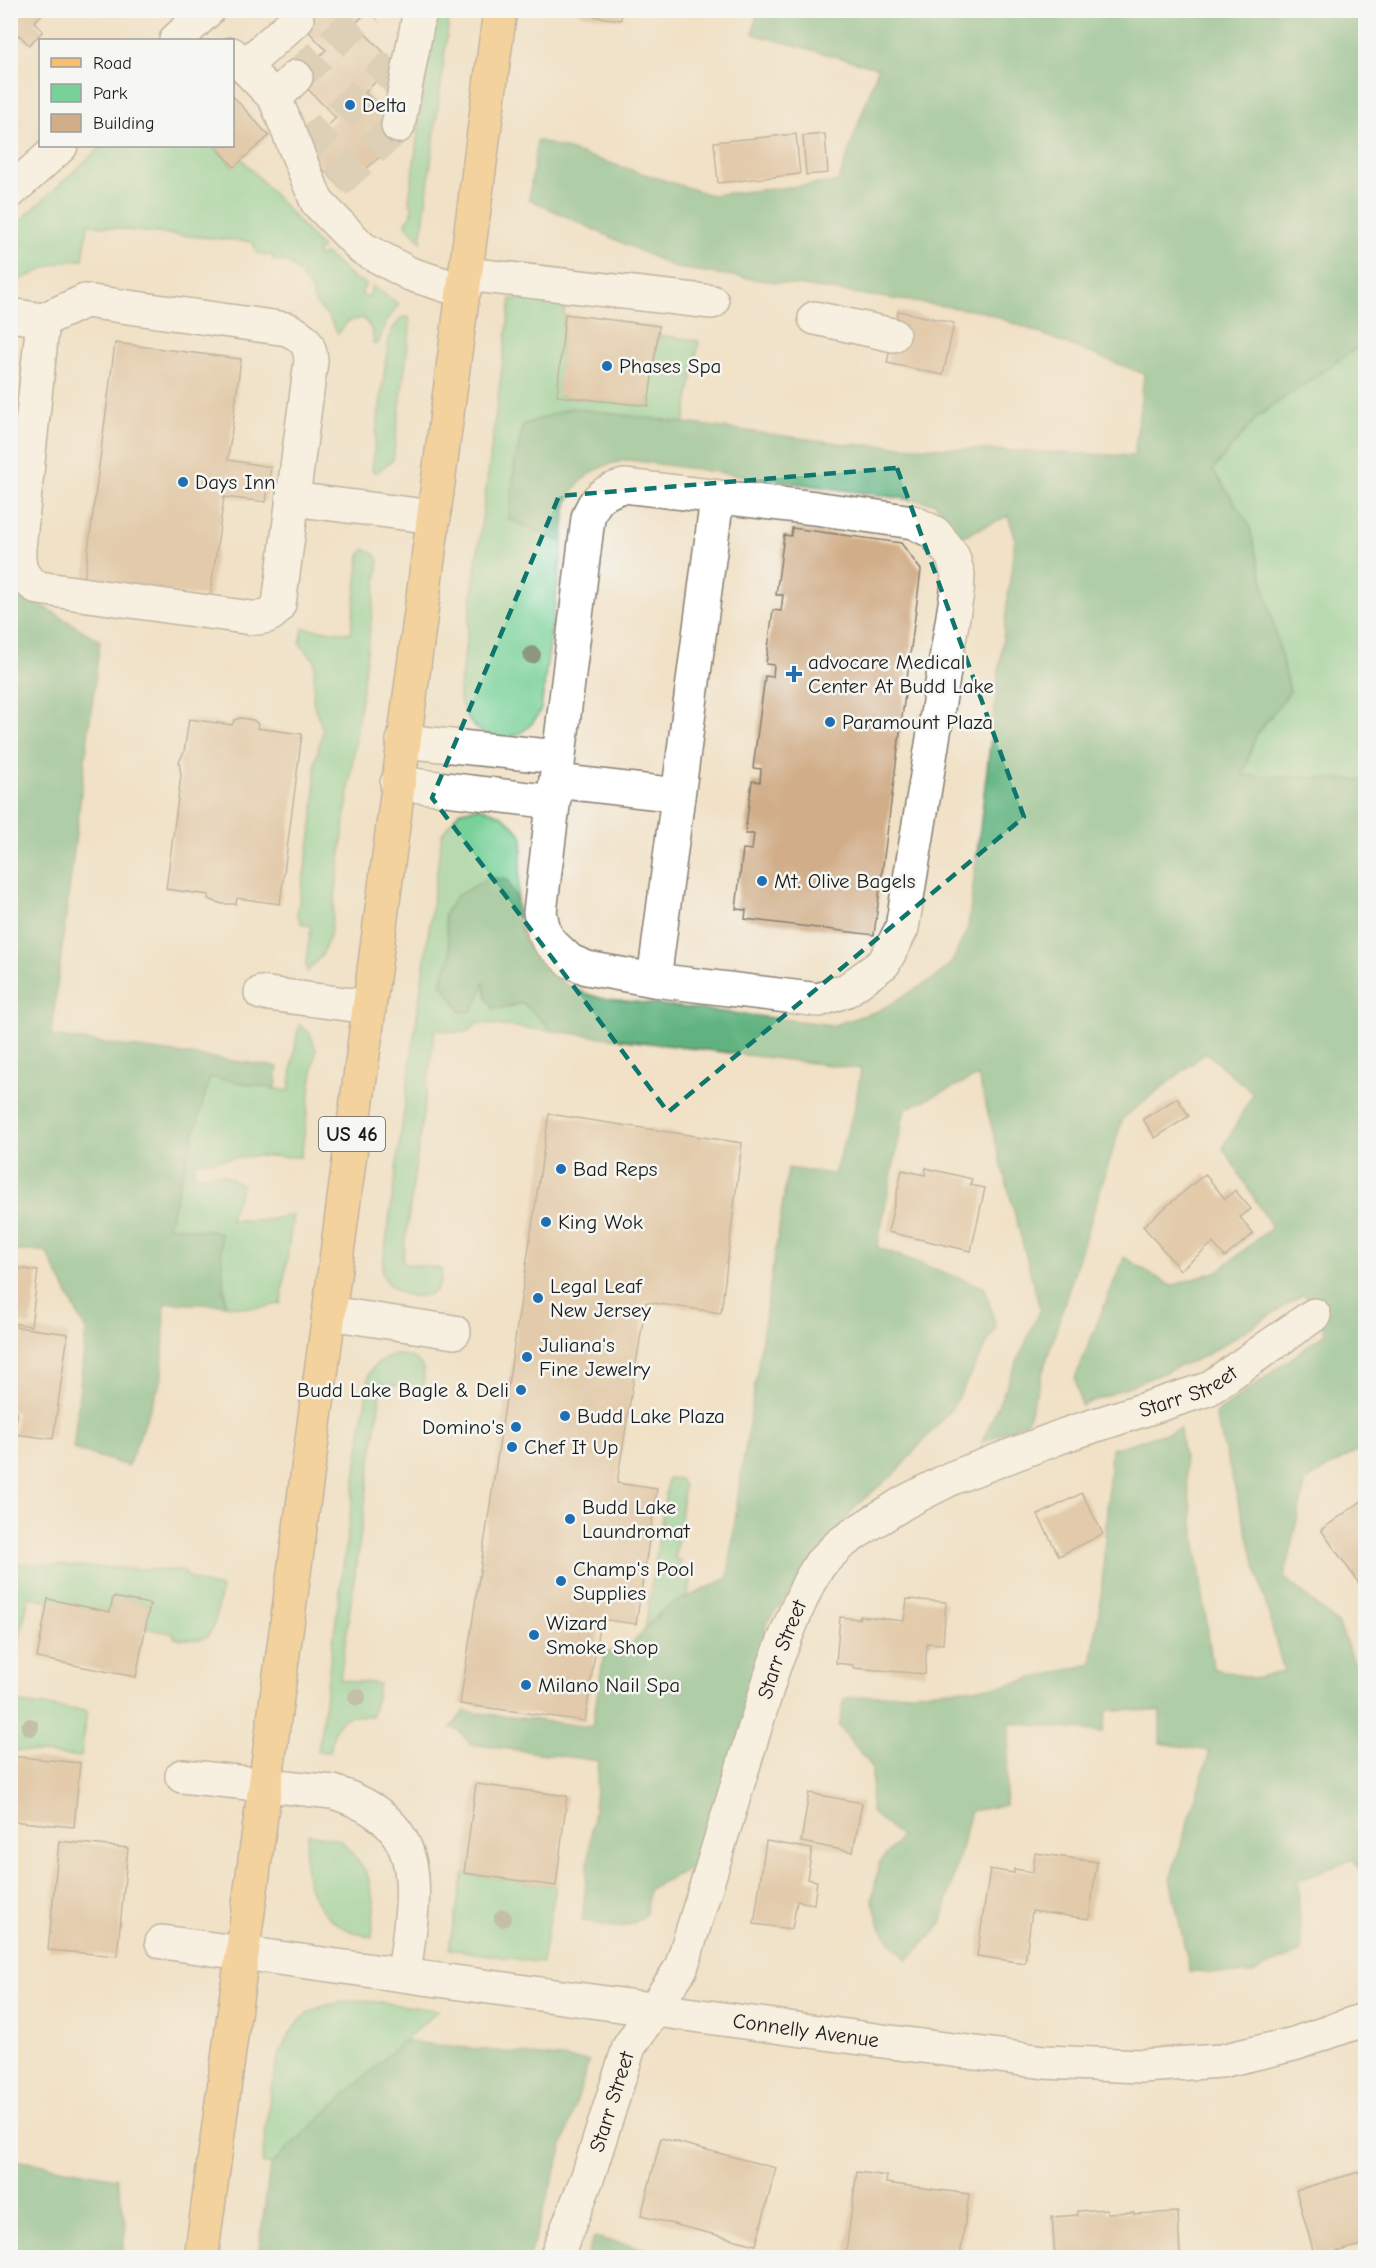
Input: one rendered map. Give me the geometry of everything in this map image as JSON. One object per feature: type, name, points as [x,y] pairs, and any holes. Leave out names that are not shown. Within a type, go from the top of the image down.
[{"type":"main road","name":"US 46","points":[[201,2258],[329,1313],[500,10]]},
{"type":"street","points":[[398,126],[404,54],[420,10]]},
{"type":"street","points":[[297,19],[238,60],[285,87],[301,152],[362,248],[410,274],[465,282],[712,302]]},
{"type":"street","points":[[10,192],[60,147]]},
{"type":"street","points":[[10,315],[43,320],[85,301],[287,329],[297,333],[305,340],[310,350],[311,361],[279,604],[275,612],[268,617],[250,618],[39,588],[28,582],[20,571],[19,548],[43,320]]},
{"type":"street","points":[[815,318],[893,336]]},
{"type":"street","points":[[624,486],[913,522],[935,534],[953,557],[958,575],[957,592],[902,928],[884,963],[847,990],[819,1000],[654,980],[579,965],[563,956],[544,932],[540,912],[556,780],[591,508],[605,493],[624,486]]},
{"type":"street","points":[[654,980],[717,498]]},
{"type":"street","points":[[292,500],[434,517]]},
{"type":"street","points":[[403,741],[556,780],[678,795]]},
{"type":"street","points":[[397,783],[556,780]]},
{"type":"street","points":[[261,993],[369,1007]]},
{"type":"street","points":[[329,1313],[454,1332]]},
{"type":"street","name":"Starr Street","points":[[556,2258],[588,2176],[629,2047],[681,1968],[774,1666],[809,1582],[828,1555],[856,1532],[905,1502],[952,1478],[1065,1435],[1208,1389],[1314,1315]]},
{"type":"street","points":[[182,1776],[333,1792],[357,1800],[378,1812],[394,1826],[405,1844],[412,1887],[412,1909],[404,1974]]},
{"type":"street","name":"Connelly Avenue","points":[[162,1942],[1033,2060],[1142,2066],[1221,2061],[1294,2044],[1365,2019]]},
{"type":"highlighted area","points":[[897,468],[1024,817],[668,1112],[432,798],[559,496]]},
{"type":"green space","points":[[434,11],[450,11],[421,242],[406,225],[412,211],[409,201]]},
{"type":"green space","points":[[757,11],[1365,11],[1365,342],[1257,417],[1213,470],[1249,524],[1290,692],[1256,735],[1243,775],[1365,780],[1365,1446],[1306,1481],[1284,1577],[1339,1625],[1365,1689],[1365,1879],[1353,1859],[1298,1881],[1301,1951],[1251,1974],[1190,1972],[1170,1879],[1210,1751],[1160,1743],[1160,1711],[1107,1710],[1103,1732],[1010,1723],[1005,1805],[971,1811],[941,1925],[907,1960],[881,1930],[872,1899],[879,1863],[901,1837],[871,1812],[872,1767],[839,1726],[845,1698],[1001,1686],[1091,1664],[1101,1598],[1111,1449],[1180,1429],[1213,1668],[1252,1678],[1284,1672],[1215,1414],[1326,1333],[1304,1294],[1205,1356],[1081,1406],[1075,1378],[1124,1257],[1171,1286],[1218,1271],[1272,1227],[1223,1148],[1253,1093],[1206,1053],[1123,1118],[1027,1422],[982,1442],[1040,1309],[978,1076],[905,1109],[877,1247],[985,1288],[996,1327],[953,1407],[897,1471],[857,1505],[767,1622],[757,1675],[702,1863],[649,1889],[646,1914],[623,1927],[582,1920],[599,1761],[470,1744],[457,1729],[451,1728],[464,1711],[592,1727],[604,1652],[625,1650],[666,1607],[728,1578],[738,1496],[788,1168],[834,1174],[855,1107],[861,1069],[553,1031],[523,1003],[493,1009],[487,998],[484,981],[480,996],[472,1011],[461,1012],[441,983],[451,955],[444,915],[456,896],[488,878],[507,880],[517,902],[518,920],[523,935],[538,961],[559,980],[572,988],[601,998],[834,1025],[880,1010],[935,978],[952,962],[968,927],[1015,537],[1008,516],[961,537],[935,503],[629,460],[602,467],[579,483],[567,504],[563,542],[509,519],[515,463],[523,425],[570,408],[846,444],[1134,456],[1144,374],[984,312],[676,268],[529,199],[537,140],[711,195],[838,182],[878,68],[753,34]]},
{"type":"green space","points":[[101,147],[216,147],[233,167],[242,159],[322,248],[316,253],[320,257],[325,253],[353,278],[366,284],[361,294],[369,297],[372,286],[399,304],[387,321],[378,344],[373,344],[373,333],[363,318],[348,321],[338,334],[328,316],[315,303],[312,292],[300,274],[288,262],[273,260],[273,256],[256,253],[253,242],[135,231],[88,224],[83,260],[53,265],[11,282],[11,229]]},
{"type":"green space","points":[[511,299],[565,303],[558,396],[648,406],[658,335],[699,341],[684,423],[570,408],[523,425],[515,464],[509,519],[563,542],[541,709],[532,724],[520,733],[507,737],[494,737],[482,732],[471,723],[463,711],[459,694]]},
{"type":"green space","points":[[402,317],[409,317],[410,329],[393,460],[375,473],[372,465],[388,344],[391,331]]},
{"type":"green space","points":[[1365,342],[1365,780],[1243,776],[1256,735],[1290,691],[1213,470],[1257,417]]},
{"type":"green space","points":[[365,549],[376,555],[379,561],[330,935],[322,955],[307,972],[306,962],[311,926],[302,924],[297,914],[311,835],[315,796],[315,762],[323,730],[313,702],[315,661],[300,644],[303,628],[351,633],[360,555]]},
{"type":"green space","points":[[10,586],[100,641],[51,1036],[278,1067],[276,1089],[210,1077],[168,1226],[220,1232],[225,1305],[165,1303],[162,1378],[128,1466],[73,1449],[86,1331],[46,1251],[11,1251]]},
{"type":"green space","points":[[477,807],[503,817],[523,837],[517,901],[507,881],[444,915],[451,955],[441,983],[484,980],[487,998],[503,1009],[523,1003],[553,1031],[477,1023],[469,1031],[464,1032],[435,1029],[402,1263],[438,1268],[441,1270],[440,1282],[435,1291],[427,1295],[406,1295],[395,1290],[387,1282],[382,1272],[442,834],[459,812]]},
{"type":"green space","points":[[300,1025],[310,1034],[316,1049],[301,1157],[255,1156],[194,1162],[195,1175],[222,1174],[243,1185],[229,1220],[269,1220],[293,1214],[281,1303],[253,1308],[225,1305],[225,1289],[167,1227],[210,1077],[289,1091]]},
{"type":"green space","points":[[391,1355],[406,1356],[417,1361],[423,1370],[423,1385],[419,1388],[382,1384],[340,1679],[379,1684],[372,1716],[352,1716],[340,1721],[334,1733],[330,1752],[318,1752],[369,1374],[374,1366]]},
{"type":"green space","points":[[668,1478],[680,1479],[684,1486],[675,1559],[680,1560],[678,1579],[691,1581],[687,1598],[666,1607],[645,1628]]},
{"type":"green space","points":[[11,1563],[182,1571],[195,1580],[221,1588],[216,1616],[211,1630],[204,1638],[181,1639],[174,1638],[174,1634],[145,1628],[149,1604],[113,1597],[110,1612],[29,1597],[15,1657],[11,1656]]},
{"type":"green space","points":[[11,1702],[87,1711],[81,1757],[11,1750]]},
{"type":"green space","points":[[308,1834],[341,1840],[360,1863],[368,1876],[374,1906],[372,1937],[353,1932],[338,1924],[316,1901],[309,1886],[306,1870],[305,1853]]},
{"type":"green space","points":[[464,1873],[556,1886],[542,1963],[450,1949]]},
{"type":"green space","points":[[359,2000],[438,2010],[270,2165],[262,2163],[274,2076],[280,2054],[289,2035],[302,2019],[318,2008]]},
{"type":"green space","points":[[403,2041],[589,2061],[529,2257],[258,2257],[270,2165]]},
{"type":"green space","points":[[10,2159],[117,2178],[126,2225],[122,2257],[11,2257]]},
{"type":"green space","points":[[594,2237],[681,2257],[586,2257]]},
{"type":"building","points":[[10,10],[46,10],[34,22],[43,31],[29,45],[19,35],[10,43]]},
{"type":"building","name":"Delta","points":[[288,10],[369,10],[355,24],[395,63],[365,92],[398,126],[407,132],[343,190],[304,149],[336,118],[296,77],[326,50]]},
{"type":"building","points":[[579,10],[622,10],[621,20],[578,14]]},
{"type":"building","points":[[234,97],[269,136],[234,167],[216,147],[234,147]]},
{"type":"building","points":[[796,134],[800,174],[718,183],[714,142]]},
{"type":"building","points":[[825,134],[828,173],[806,175],[803,136]]},
{"type":"building","points":[[898,311],[954,323],[943,375],[887,363]]},
{"type":"building","name":"Phases Spa","points":[[565,314],[659,326],[648,406],[557,396]]},
{"type":"building","name":"Days Inn","points":[[115,343],[241,359],[228,460],[271,467],[266,502],[224,497],[210,597],[84,582]]},
{"type":"building","name":"Paramount Plaza","points":[[792,528],[901,543],[921,570],[874,935],[745,919],[746,910],[736,909],[743,849],[752,850],[754,834],[745,834],[752,781],[760,782],[761,769],[753,768],[765,676],[773,677],[774,665],[766,664],[773,610],[781,611],[783,595],[776,595],[784,535],[791,536]]},
{"type":"building","points":[[240,718],[253,720],[258,724],[257,728],[302,734],[280,904],[237,898],[236,904],[222,904],[208,899],[209,895],[166,889],[181,775],[179,762],[184,752],[189,719],[232,725],[234,720]]},
{"type":"building","points":[[1177,1098],[1189,1116],[1155,1138],[1143,1119]]},
{"type":"building","name":"Budd Lake Plaza","points":[[549,1114],[742,1143],[721,1313],[646,1302],[617,1483],[657,1489],[636,1624],[600,1619],[585,1721],[460,1704]]},
{"type":"building","points":[[926,1168],[972,1179],[970,1185],[985,1188],[971,1251],[888,1232],[902,1170],[925,1175]]},
{"type":"building","points":[[1205,1174],[1225,1199],[1235,1190],[1251,1209],[1240,1217],[1253,1234],[1225,1257],[1213,1243],[1180,1270],[1143,1226]]},
{"type":"building","points":[[10,1267],[38,1271],[31,1326],[10,1323]]},
{"type":"building","points":[[10,1326],[68,1334],[53,1439],[15,1434],[17,1412],[10,1411]]},
{"type":"building","points":[[1082,1493],[1103,1534],[1059,1556],[1038,1515]]},
{"type":"building","points":[[1366,1498],[1366,1588],[1363,1589],[1321,1530]]},
{"type":"building","points":[[113,1597],[150,1604],[136,1677],[37,1658],[48,1599],[110,1612]]},
{"type":"building","points":[[907,1599],[946,1602],[943,1644],[927,1643],[925,1674],[853,1668],[853,1665],[836,1663],[840,1617],[859,1619],[860,1616],[904,1621]]},
{"type":"building","points":[[10,1756],[80,1763],[74,1827],[10,1821]]},
{"type":"building","points":[[476,1784],[567,1796],[556,1886],[464,1873]]},
{"type":"building","points":[[809,1793],[862,1803],[853,1852],[801,1842]]},
{"type":"building","points":[[59,1841],[128,1848],[117,1956],[48,1950]]},
{"type":"building","points":[[766,1841],[812,1849],[807,1879],[817,1881],[814,1904],[797,1901],[792,1929],[754,1924]]},
{"type":"building","points":[[1035,1853],[1097,1862],[1089,1919],[1032,1911],[1025,1963],[977,1956],[990,1869],[1014,1873],[1014,1869],[1033,1872]]},
{"type":"building","points":[[661,2138],[776,2168],[756,2245],[641,2216]]},
{"type":"building","points":[[1366,2170],[1366,2244],[1315,2257],[1296,2190]]},
{"type":"building","points":[[857,2172],[887,2176],[886,2183],[969,2194],[960,2257],[917,2252],[916,2258],[894,2258],[846,2251]]},
{"type":"building","points":[[1107,2209],[1107,2213],[1178,2212],[1180,2258],[1055,2258],[1052,2217],[1078,2215],[1078,2211]]},
{"type":"tunnel","points":[[296,77],[369,10]]},
{"type":"tunnel","points":[[304,149],[395,63]]},
{"type":"tunnel","points":[[336,183],[398,126]]},
{"type":"place","name":"Delta","points":[[350,105]]},
{"type":"place","name":"Phases Spa","points":[[607,366]]},
{"type":"place","name":"Days Inn","points":[[183,482]]},
{"type":"place","name":"advocare Medical Center At Budd Lake","points":[[794,674]]},
{"type":"place","name":"Paramount Plaza","points":[[830,722]]},
{"type":"place","name":"Mt. Olive Bagels","points":[[762,881]]},
{"type":"place","name":"Bad Reps","points":[[561,1169]]},
{"type":"place","name":"King Wok","points":[[546,1222]]},
{"type":"place","name":"Legal Leaf New Jersey","points":[[538,1298]]},
{"type":"place","name":"Juliana's Fine Jewelry","points":[[527,1357]]},
{"type":"place","name":"Budd Lake Bagle & Deli","points":[[521,1390]]},
{"type":"place","name":"Budd Lake Plaza","points":[[565,1416]]},
{"type":"place","name":"Domino's","points":[[516,1427]]},
{"type":"place","name":"Chef It Up","points":[[512,1447]]},
{"type":"place","name":"Budd Lake Laundromat","points":[[570,1519]]},
{"type":"place","name":"Champ's Pool Supplies","points":[[561,1581]]},
{"type":"place","name":"Wizard Smoke Shop","points":[[534,1635]]},
{"type":"place","name":"Milano Nail Spa","points":[[526,1685]]}]
